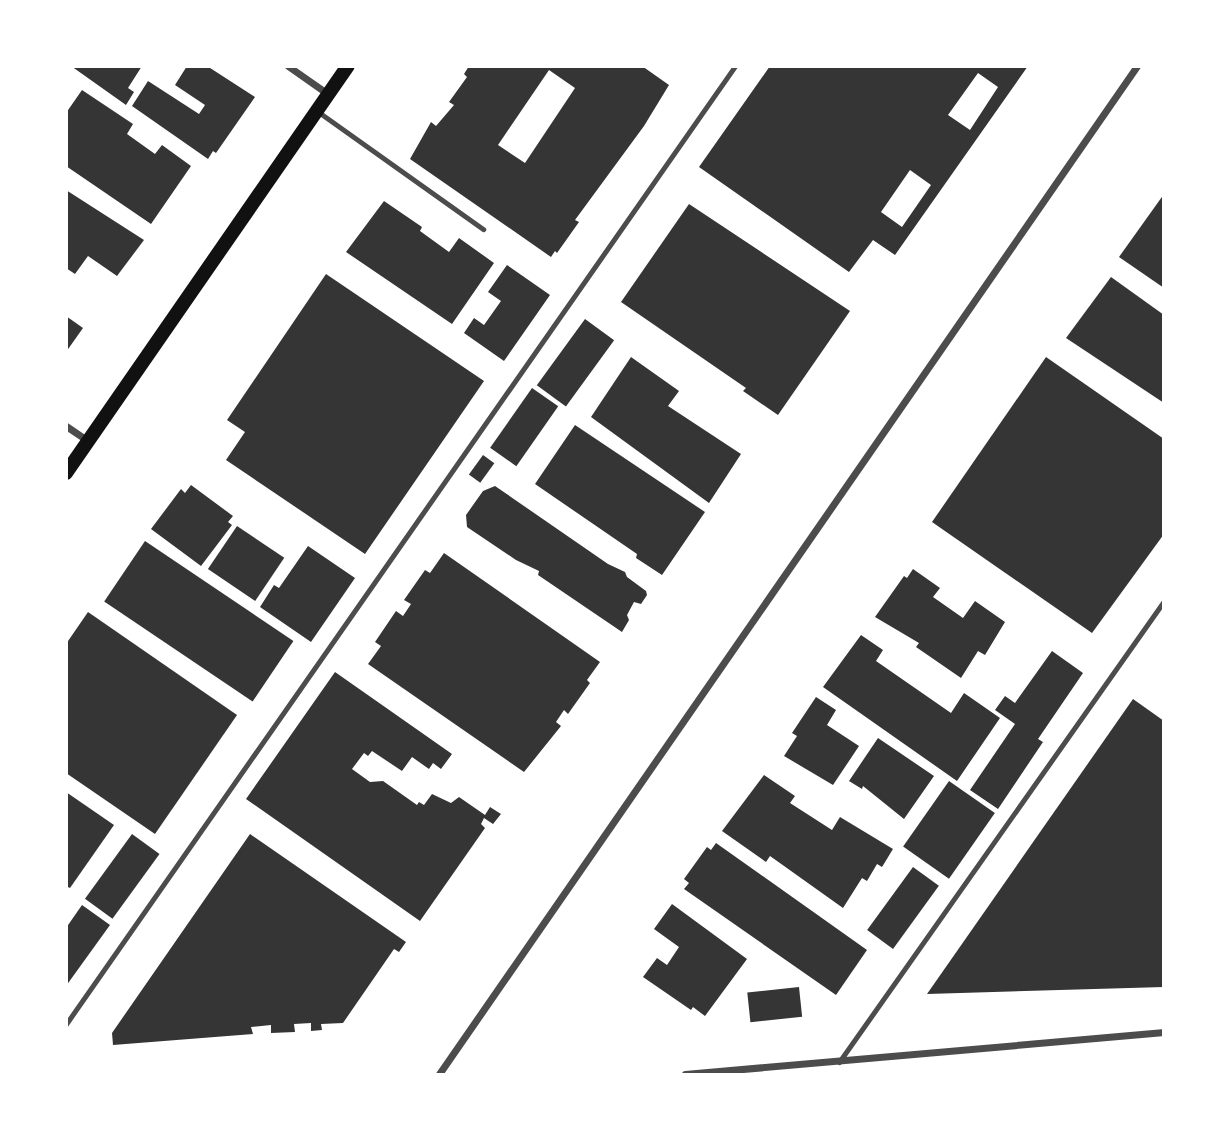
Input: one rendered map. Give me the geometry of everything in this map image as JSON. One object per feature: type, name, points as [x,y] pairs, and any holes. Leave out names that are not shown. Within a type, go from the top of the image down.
[{"type":"main road","points":[[66,473],[348,66]]},
{"type":"street","points":[[288,66],[328,94]]},
{"type":"street","points":[[439,1074],[1137,66]]},
{"type":"street","points":[[66,426],[88,441]]},
{"type":"street","points":[[685,1074],[1164,1032]]},
{"type":"lane","points":[[66,1024],[735,66]]},
{"type":"lane","points":[[317,111],[483,229]]},
{"type":"lane","points":[[839,1062],[1164,601]]},
{"type":"building","points":[[71,66],[142,66],[128,88],[134,92],[126,105]]},
{"type":"building","points":[[187,66],[207,66],[255,97],[216,153],[213,151],[208,159],[132,106],[148,81],[199,114],[205,105],[175,85]]},
{"type":"building","points":[[469,66],[642,66],[669,85],[644,126],[575,220],[579,222],[557,253],[555,251],[551,257],[410,159],[431,122],[436,126],[454,105],[449,102],[467,77],[464,74]],"holes":[[[549,70],[575,88],[525,163],[498,145]]]},
{"type":"building","points":[[770,66],[1028,66],[895,255],[873,240],[849,272],[699,167]],"holes":[[[978,73],[998,87],[970,130],[948,115]],[[910,170],[931,185],[902,227],[881,212]]]},
{"type":"building","points":[[82,90],[133,124],[127,134],[155,154],[162,145],[191,166],[151,224],[66,166],[66,113]]},
{"type":"building","points":[[66,190],[144,240],[117,276],[88,256],[75,274],[66,268]]},
{"type":"building","points":[[1164,194],[1164,288],[1119,257]]},
{"type":"building","points":[[384,201],[422,227],[420,231],[449,252],[459,238],[494,263],[452,324],[346,252]]},
{"type":"building","points":[[689,204],[850,311],[778,415],[743,391],[746,388],[621,302]]},
{"type":"building","points":[[507,265],[550,295],[504,361],[464,333],[474,318],[484,325],[501,301],[488,292]]},
{"type":"building","points":[[326,274],[484,381],[365,554],[226,460],[245,432],[227,420]]},
{"type":"building","points":[[1111,277],[1164,315],[1164,403],[1066,338]]},
{"type":"building","points":[[66,316],[83,328],[66,352]]},
{"type":"building","points":[[585,319],[614,340],[566,406],[537,385]]},
{"type":"building","points":[[631,357],[679,391],[668,406],[741,454],[709,503],[591,417]]},
{"type":"building","points":[[1046,357],[1164,439],[1164,534],[1092,633],[932,522]]},
{"type":"building","points":[[532,388],[558,406],[516,466],[490,448]]},
{"type":"building","points":[[575,425],[705,512],[662,575],[636,558],[637,554],[535,484]]},
{"type":"building","points":[[483,455],[494,463],[480,483],[469,474]]},
{"type":"building","points":[[191,485],[233,516],[228,522],[232,525],[201,566],[151,529],[181,489],[185,493]]},
{"type":"building","points":[[495,486],[608,564],[625,572],[627,577],[646,591],[647,595],[641,604],[634,602],[622,632],[538,575],[539,571],[516,560],[467,527],[466,515],[483,491]]},
{"type":"building","points":[[237,526],[284,558],[255,601],[208,569]]},
{"type":"building","points":[[145,541],[293,641],[253,702],[104,602]]},
{"type":"building","points":[[308,546],[355,578],[311,642],[260,607],[274,585],[279,588]]},
{"type":"building","points":[[444,553],[600,662],[587,680],[590,683],[568,714],[564,710],[556,722],[561,726],[524,772],[368,664],[381,646],[375,642],[396,611],[403,616],[411,604],[404,600],[425,570],[430,573]]},
{"type":"building","points":[[913,569],[940,588],[933,597],[963,618],[975,601],[1005,622],[985,655],[978,651],[961,678],[916,647],[919,643],[875,617],[904,576],[907,578]]},
{"type":"building","points":[[88,612],[237,715],[155,834],[66,773],[66,644]]},
{"type":"building","points":[[861,635],[883,650],[876,661],[951,713],[964,693],[1000,718],[957,781],[823,687]]},
{"type":"building","points":[[1052,651],[1083,673],[1038,739],[1043,742],[998,809],[970,790],[1015,724],[995,710],[1005,696],[1015,703]]},
{"type":"building","points":[[335,672],[452,754],[441,769],[433,763],[429,769],[412,757],[402,771],[372,751],[368,756],[364,753],[352,769],[370,782],[383,781],[417,805],[419,802],[424,805],[432,794],[451,803],[459,797],[485,815],[490,807],[501,814],[493,824],[484,818],[481,824],[485,828],[420,921],[246,799]]},
{"type":"building","points":[[816,697],[836,710],[827,725],[859,746],[833,785],[784,756],[797,736],[792,733]]},
{"type":"building","points":[[1133,699],[1164,721],[1164,987],[927,994]]},
{"type":"building","points":[[878,738],[934,776],[904,819],[863,786],[862,789],[849,781]]},
{"type":"building","points":[[764,775],[795,796],[790,803],[832,830],[840,817],[893,849],[882,867],[877,864],[867,881],[862,878],[843,908],[770,856],[766,862],[722,831]]},
{"type":"building","points":[[949,781],[995,813],[949,879],[903,847]]},
{"type":"building","points":[[66,792],[114,825],[70,888],[66,886]]},
{"type":"building","points":[[132,834],[160,854],[112,919],[85,899]]},
{"type":"building","points":[[250,834],[406,942],[399,952],[394,949],[343,1023],[321,1024],[322,1030],[311,1031],[311,1023],[294,1024],[295,1032],[271,1033],[271,1025],[251,1027],[253,1034],[113,1045],[112,1033]]},
{"type":"building","points":[[716,843],[867,950],[836,995],[684,889],[689,883],[684,879],[707,847],[711,850]]},
{"type":"building","points":[[913,867],[939,886],[893,949],[867,930]]},
{"type":"building","points":[[672,904],[747,959],[705,1016],[693,1007],[691,1010],[643,977],[657,958],[667,965],[679,947],[654,929]]},
{"type":"building","points":[[82,905],[110,925],[66,986],[66,928]]},
{"type":"building","points":[[799,987],[802,1017],[750,1022],[747,992]]}]
